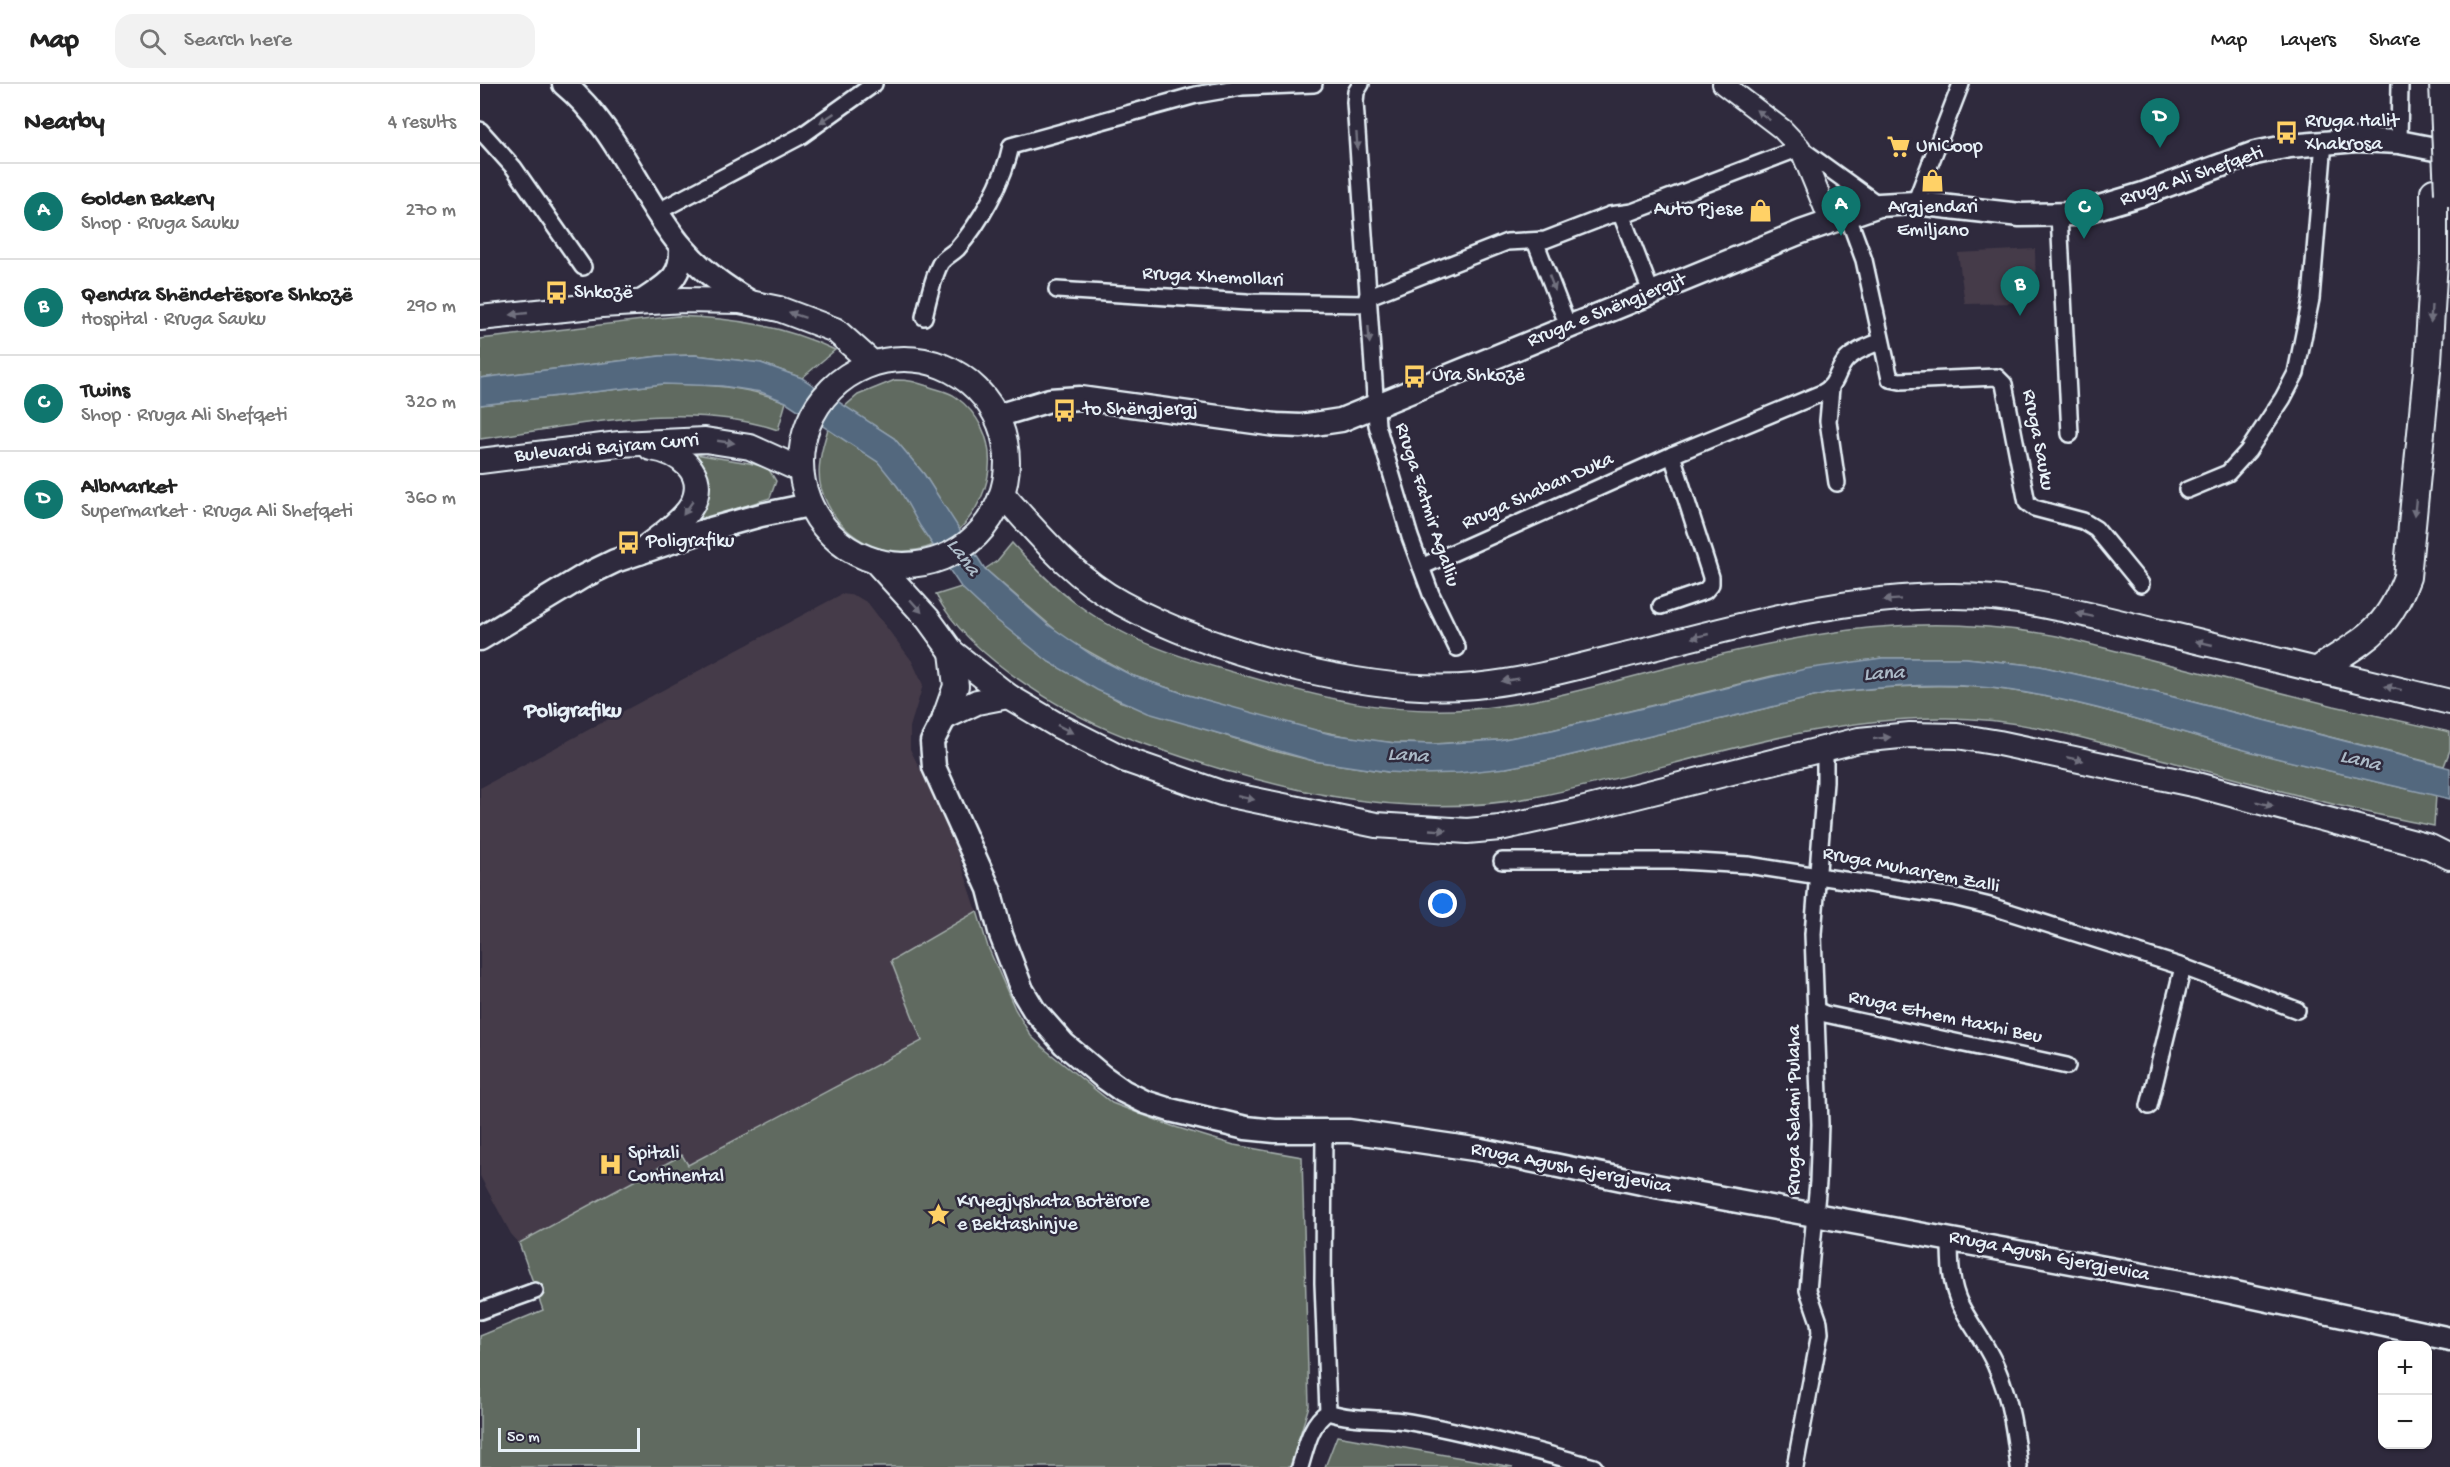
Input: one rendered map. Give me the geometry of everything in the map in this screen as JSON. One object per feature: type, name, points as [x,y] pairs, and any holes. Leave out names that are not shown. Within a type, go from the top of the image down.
[{"type":"highway","points":[[2430,84],[2441,193],[2450,242]]},
{"type":"highway","points":[[2318,670],[2362,642],[2379,628],[2393,608],[2407,577],[2428,361],[2434,259],[2441,193],[2444,84]]},
{"type":"main road","points":[[571,86],[598,119],[681,246],[717,282],[752,303]]},
{"type":"main road","name":"Rruga Ali Shefqeti","points":[[1838,218],[1879,205],[1915,203],[2020,215],[2059,215],[2094,210],[2255,153],[2324,142],[2356,140],[2399,142],[2450,152]]},
{"type":"main road","name":"Rruga e Shëngjergjt","points":[[997,416],[1050,400],[1080,398],[1276,425],[1301,426],[1341,420],[1651,292],[1838,218]]},
{"type":"main road","points":[[640,303],[674,278],[681,266],[681,246]]},
{"type":"main road","points":[[480,318],[708,299],[752,303],[779,309],[835,330],[872,363]]},
{"type":"main road","points":[[877,563],[918,565],[937,561],[954,553],[984,528],[995,513],[1003,495],[1008,469],[1005,444],[997,416],[985,396],[945,367],[921,360],[897,359],[872,363],[842,379],[831,389],[813,413],[802,442],[801,470],[809,505],[831,535],[844,547],[877,563],[928,619],[952,652],[1008,696],[1057,725],[1126,760],[1221,793],[1376,825],[1467,831],[1500,828],[1581,810],[1858,740],[1910,735],[1957,736],[2197,786],[2430,847],[2450,857]]},
{"type":"main road","name":"Bulevardi Bajram Curri","points":[[480,461],[619,444],[705,440],[750,447],[801,470]]},
{"type":"main road","points":[[619,444],[662,449],[681,457],[695,477],[695,496],[692,506],[640,552]]},
{"type":"main road","points":[[1003,495],[1069,565],[1119,602],[1184,632],[1259,657],[1355,680],[1419,687],[1474,686],[1590,664],[1703,635],[1817,610],[1879,600],[1950,596],[2021,602],[2090,615],[2450,702]]},
{"type":"main road","points":[[480,639],[600,567],[640,552],[761,515],[809,505]]},
{"type":"main road","points":[[945,717],[956,687],[952,652]]},
{"type":"main road","points":[[945,717],[977,702],[1008,696]]},
{"type":"main road","name":"Rruga Agush Gjergjevica","points":[[945,717],[932,742],[934,767],[989,889],[1001,935],[1022,990],[1047,1027],[1064,1044],[1102,1076],[1123,1091],[1145,1102],[1246,1128],[1275,1131],[1324,1130],[1391,1136],[1481,1150],[1656,1186],[2203,1286],[2450,1339]]},
{"type":"street","points":[[657,212],[801,136],[874,84]]},
{"type":"street","points":[[924,317],[941,262],[957,250],[982,213],[1009,159],[1011,146],[1196,95],[1242,87],[1314,84]]},
{"type":"street","points":[[1362,84],[1356,92],[1355,102],[1375,407]]},
{"type":"street","points":[[1723,84],[1782,129],[1800,148],[1879,205]]},
{"type":"street","points":[[1915,203],[1960,84]]},
{"type":"street","points":[[2399,142],[2400,84]]},
{"type":"street","points":[[480,130],[514,168],[583,267]]},
{"type":"street","points":[[2187,490],[2228,473],[2248,451],[2283,398],[2296,373],[2311,299],[2324,142]]},
{"type":"street","points":[[1367,300],[1507,242],[1545,240],[1610,215],[1632,212],[1800,148]]},
{"type":"street","points":[[1800,148],[1838,218]]},
{"type":"street","points":[[1621,214],[1651,292]]},
{"type":"street","points":[[2059,215],[2070,434]]},
{"type":"street","name":"Rruga Sauku","points":[[1838,218],[1864,260],[1890,379],[1900,381],[1997,377],[2004,384],[2027,503],[2034,508],[2083,522],[2096,529],[2141,584]]},
{"type":"street","points":[[1535,241],[1568,326]]},
{"type":"street","name":"Rruga Xhemollari","points":[[1057,291],[1246,302],[1367,300]]},
{"type":"street","points":[[1837,483],[1828,421],[1831,388],[1847,359],[1855,352],[1881,341]]},
{"type":"street","name":"Rruga Shaban Duka","points":[[1421,567],[1831,388]]},
{"type":"street","name":"Rruga Fatmir Agalliu","points":[[1375,407],[1377,425],[1398,502],[1421,567],[1456,648]]},
{"type":"street","points":[[1661,606],[1705,591],[1711,584],[1711,577],[1672,456]]},
{"type":"street","name":"Rruga Selami Pulaha","points":[[1795,1467],[1820,1333],[1819,1322],[1808,1290],[1816,1215],[1820,1124],[1813,934],[1825,782],[1825,749]]},
{"type":"street","name":"Rruga Muharrem Zalli","points":[[1502,861],[1681,861],[1748,865],[1953,897],[1990,906],[2183,967],[2297,1010]]},
{"type":"street","points":[[2149,1106],[2183,967]]},
{"type":"street","name":"Rruga Ethem Haxhi Beu","points":[[1815,1010],[2067,1066]]},
{"type":"street","points":[[1324,1130],[1323,1283],[1328,1412]]},
{"type":"street","points":[[1950,1238],[1950,1260],[1955,1289],[1960,1304],[1988,1350],[2005,1391],[2015,1427],[2019,1467]]},
{"type":"street","points":[[480,1311],[535,1291]]},
{"type":"street","points":[[1300,1467],[1314,1425],[1328,1412]]},
{"type":"street","points":[[1328,1412],[1340,1416],[1409,1422],[1541,1452],[1594,1467]]},
{"type":"shaded area","points":[[2035,249],[2036,296],[2021,303],[1965,304],[1958,253]]},
{"type":"shaded area","points":[[842,594],[856,596],[868,603],[912,661],[923,685],[910,727],[910,749],[949,827],[977,911],[891,961],[922,1041],[688,1165],[682,1155],[519,1243],[511,1234],[480,1176],[480,788]]},
{"type":"green space","points":[[677,316],[738,321],[778,329],[835,350],[802,378],[761,363],[695,355],[660,356],[480,378],[480,339]]},
{"type":"green space","points":[[895,380],[906,380],[954,395],[971,411],[982,427],[988,444],[987,480],[972,515],[959,530],[924,474],[894,438],[844,407],[858,395]]},
{"type":"green space","points":[[663,384],[726,387],[756,392],[786,402],[778,430],[742,421],[706,416],[668,416],[592,422],[480,439],[480,405]]},
{"type":"green space","points":[[828,429],[879,463],[895,482],[934,545],[916,550],[898,551],[881,548],[865,542],[838,521],[828,506],[821,488],[819,473],[820,458]]},
{"type":"green space","points":[[689,453],[768,468],[776,481],[770,498],[688,524]]},
{"type":"green space","points":[[1012,543],[1071,600],[1099,619],[1138,640],[1222,669],[1355,703],[1441,710],[1498,706],[1552,697],[1780,641],[1870,628],[1961,625],[2057,636],[2334,706],[2450,732],[2450,750],[2444,766],[2150,691],[2040,666],[1966,658],[1882,658],[1772,676],[1552,730],[1499,740],[1435,744],[1361,739],[1298,727],[1188,695],[1131,675],[1066,639],[985,569],[997,561]]},
{"type":"green space","points":[[961,587],[1049,662],[1119,701],[1270,750],[1314,761],[1388,772],[1506,768],[1559,758],[1830,693],[1874,688],[1963,686],[2007,690],[2062,700],[2280,759],[2436,795],[2434,826],[2261,786],[2053,731],[2000,722],[1947,718],[1895,720],[1791,735],[1586,786],[1535,797],[1484,804],[1433,806],[1383,803],[1334,796],[1236,774],[1187,759],[1112,731],[1054,702],[998,664],[952,619],[936,595]]},
{"type":"green space","name":"Kryegjyshata Botërore e Bektashinjve","points":[[977,911],[988,947],[1015,1009],[1031,1036],[1112,1103],[1172,1126],[1234,1145],[1302,1157],[1309,1406],[1290,1467],[480,1467],[480,1336],[543,1310],[519,1243],[682,1155],[688,1165],[922,1041],[891,961]]},
{"type":"green space","points":[[1337,1436],[1513,1467],[1325,1467]]},
{"type":"water","name":"Lana","points":[[695,355],[761,363],[802,378],[894,438],[924,474],[985,569],[1047,624],[1092,655],[1131,675],[1188,695],[1330,734],[1395,743],[1435,744],[1499,740],[1552,730],[1805,669],[1882,658],[1966,658],[2040,666],[2150,691],[2450,768],[2450,799],[2263,755],[2065,700],[1985,687],[1940,685],[1830,693],[1559,758],[1506,768],[1420,774],[1388,772],[1314,761],[1148,713],[1097,690],[1049,662],[994,618],[961,587],[920,526],[898,487],[878,462],[786,402],[761,392],[722,386],[663,384],[480,405],[480,378],[660,356]]},
{"type":"place","name":"Rruga Halit Xhakrosa","points":[[2287,133]]},
{"type":"place","name":"UniCoop","points":[[1898,147]]},
{"type":"place","name":"AlbMarket","points":[[2160,148]]},
{"type":"place","name":"Argjendari Emiljano","points":[[1933,181]]},
{"type":"place","name":"Auto Pjese","points":[[1761,210]]},
{"type":"place","name":"Golden Bakery","points":[[1841,236]]},
{"type":"place","name":"Twins","points":[[2084,239]]},
{"type":"place","name":"Shkozë","points":[[556,293]]},
{"type":"place","name":"Qendra Shëndetësore Shkozë","points":[[2020,316]]},
{"type":"place","name":"Ura Shkozë","points":[[1414,376]]},
{"type":"place","name":"to Shëngjergj","points":[[1065,410]]},
{"type":"place","name":"Poligrafiku","points":[[628,542]]},
{"type":"place","name":"Spitali Continental","points":[[610,1165]]},
{"type":"place","name":"Kryegjyshata Botërore e Bektashinjve","points":[[939,1214]]},
{"type":"district","name":"Poligrafiku","points":[[573,712]]}]
